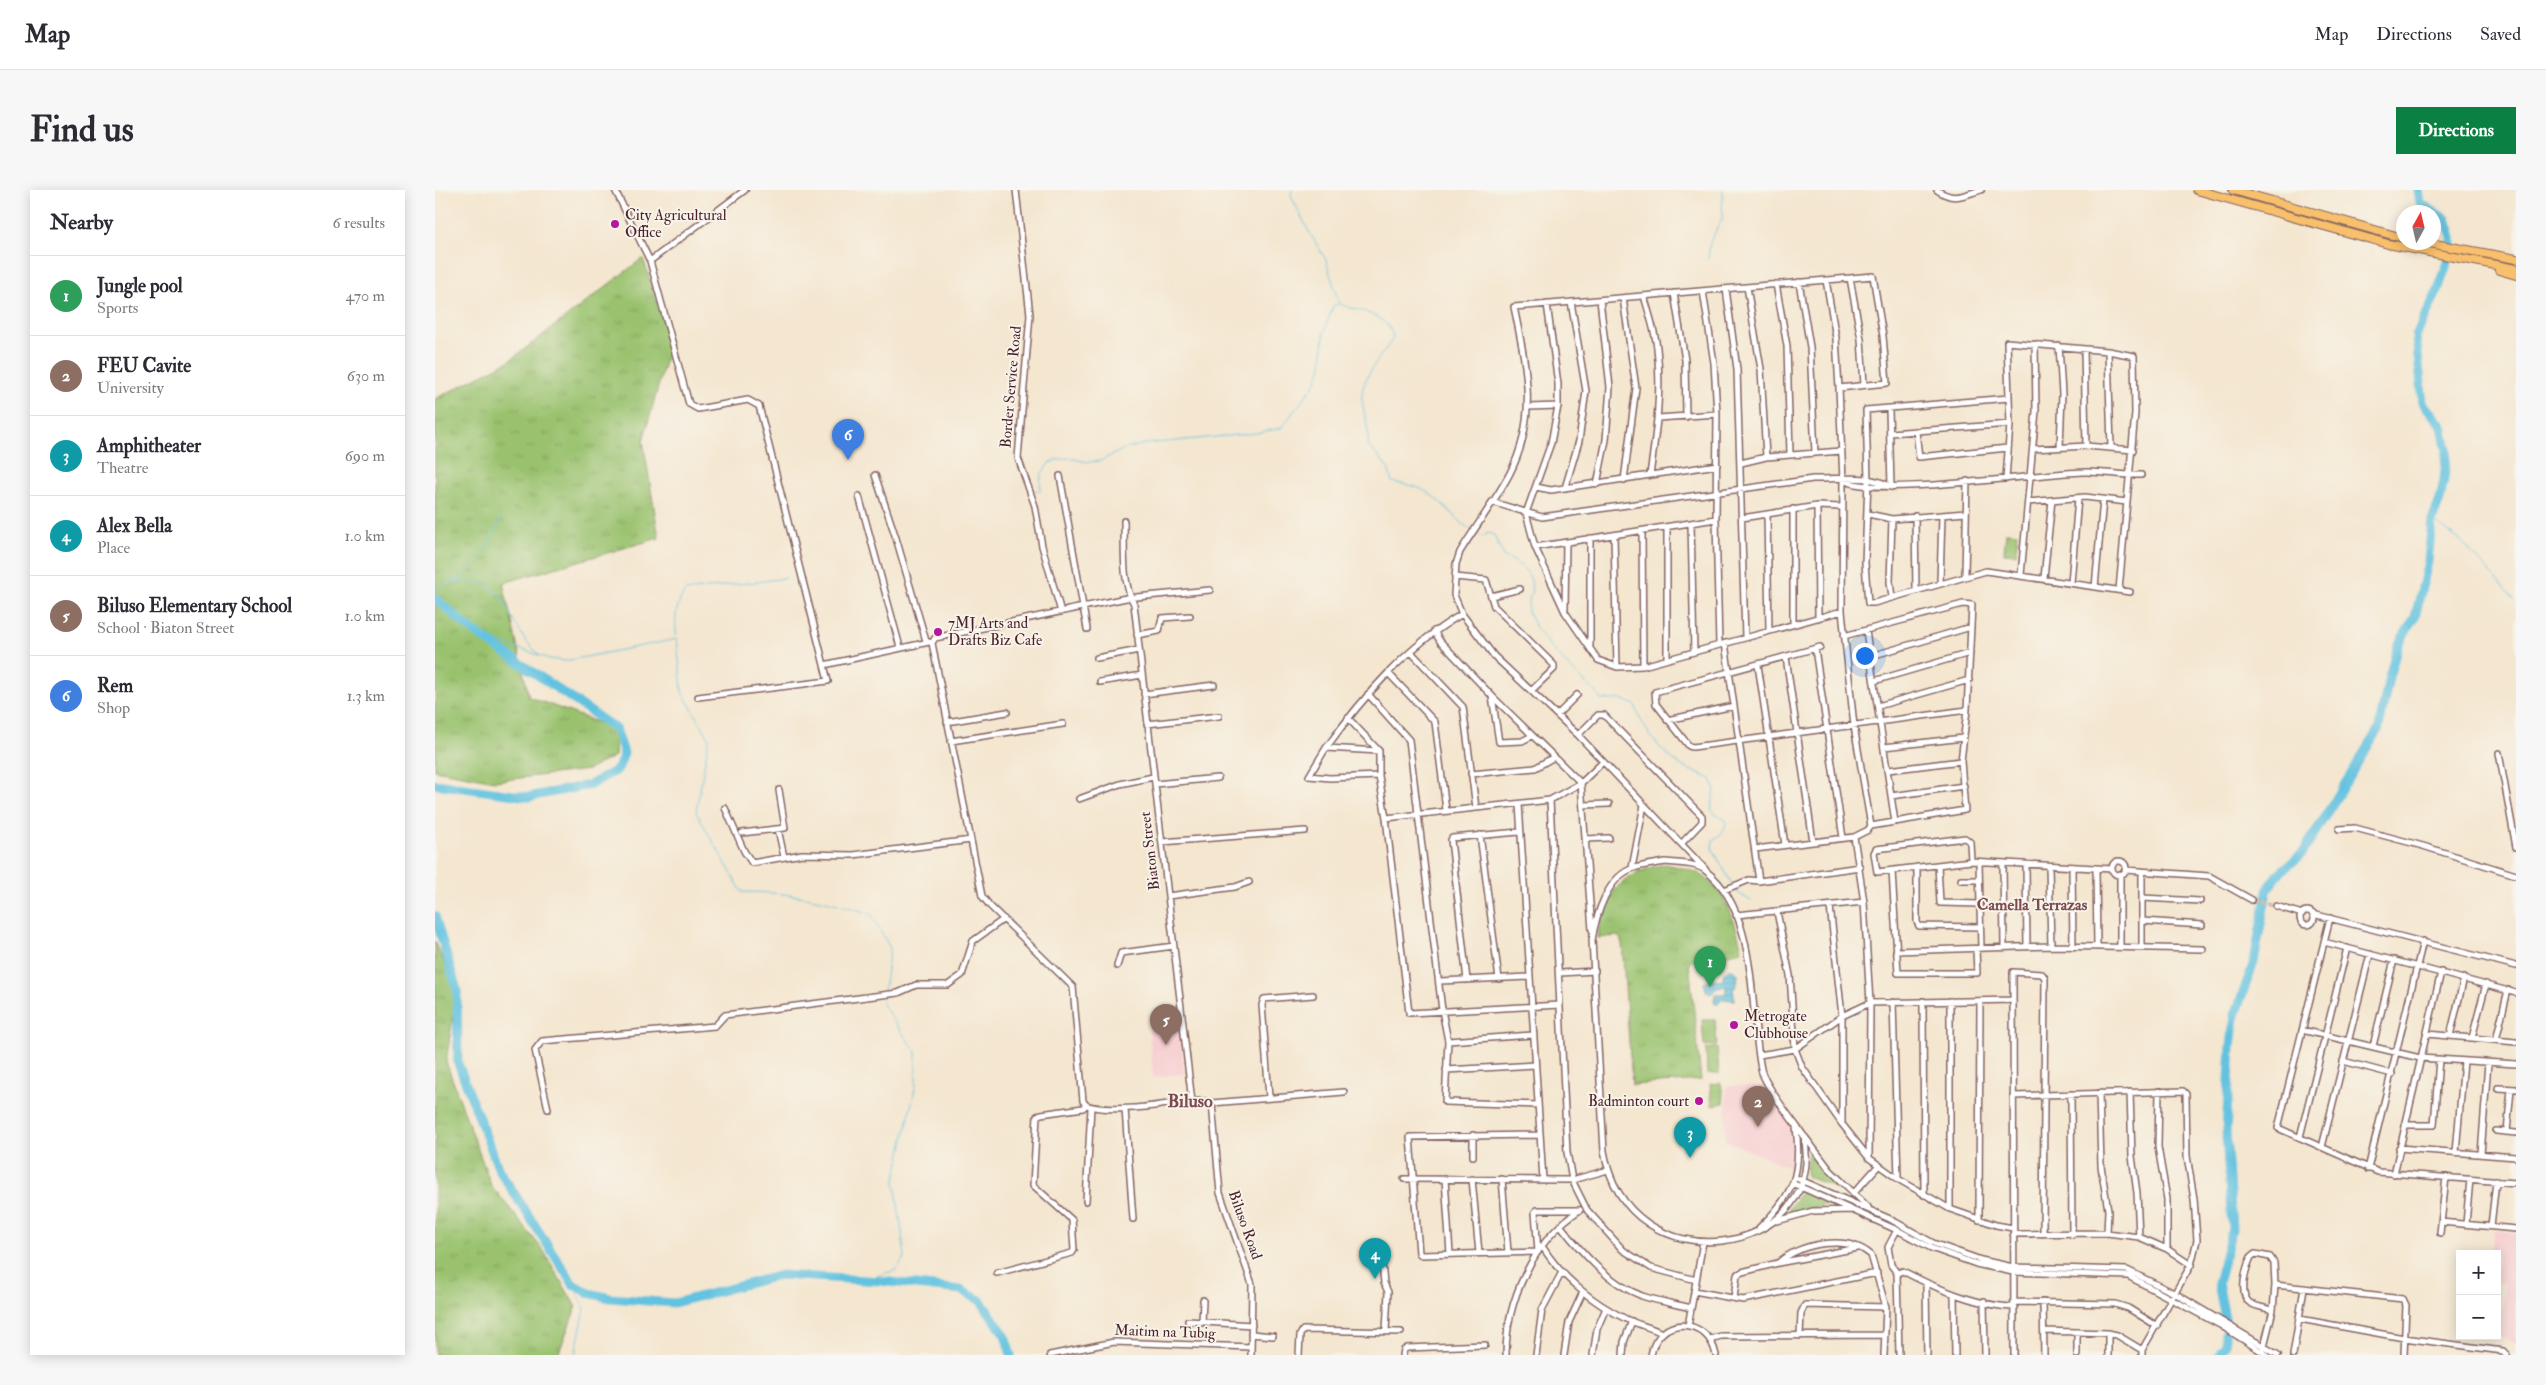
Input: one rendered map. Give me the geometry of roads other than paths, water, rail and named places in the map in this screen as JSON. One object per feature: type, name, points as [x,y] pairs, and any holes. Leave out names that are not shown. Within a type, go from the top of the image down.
[{"type":"highway","points":[[2197,190],[2388,244],[2516,269]]},
{"type":"highway","points":[[2233,190],[2396,236]]},
{"type":"highway","points":[[2441,246],[2516,259]]},
{"type":"highway","points":[[2461,259],[2516,275]]},
{"type":"street","points":[[615,190],[650,261],[689,404],[698,409],[748,400],[759,406],[828,681],[698,697]]},
{"type":"street","points":[[650,261],[745,190]]},
{"type":"street","name":"Border Service Road","points":[[1016,190],[1030,314],[1018,458],[1035,506],[1043,546],[1061,612]]},
{"type":"street","points":[[1937,190],[1948,197],[1954,198],[1981,190]]},
{"type":"street","points":[[1839,388],[1887,383],[1883,336],[1873,276],[1514,307],[1528,379],[1529,407],[1518,457],[1460,552],[1454,595],[1462,614],[1494,656],[1579,734],[1724,890],[1736,915],[1747,949],[1761,1071],[1804,1136],[1830,1170],[1853,1194],[1872,1210]]},
{"type":"street","points":[[1850,278],[1861,339],[1863,385]]},
{"type":"street","points":[[1826,280],[1836,338],[1839,388],[1843,480],[1841,507],[1844,636],[1854,726],[1871,826]]},
{"type":"street","points":[[1799,282],[1810,346],[1815,452]]},
{"type":"street","points":[[1776,284],[1787,346],[1790,454]]},
{"type":"street","points":[[1747,287],[1761,369],[1766,457]]},
{"type":"street","points":[[1726,289],[1737,369],[1745,638]]},
{"type":"street","points":[[1703,291],[1714,363],[1717,414],[1715,520],[1719,645]]},
{"type":"street","points":[[1674,293],[1685,360],[1686,417]]},
{"type":"street","points":[[1644,296],[1657,348],[1659,418],[1650,475]]},
{"type":"street","points":[[1623,298],[1636,388],[1624,480]]},
{"type":"street","points":[[1597,484],[1606,440],[1610,387],[1599,300]]},
{"type":"street","points":[[1565,488],[1579,441],[1586,391],[1571,302]]},
{"type":"street","points":[[1547,304],[1558,384],[1558,406],[1551,444],[1526,512],[1535,547],[1565,612],[1597,660],[1617,667],[1643,666],[1842,611]]},
{"type":"street","points":[[2006,479],[2010,424],[2007,342],[2084,348],[2134,356],[2135,413],[2133,450],[2119,590]]},
{"type":"street","points":[[2021,574],[2036,411],[2035,344]]},
{"type":"street","points":[[2059,346],[2062,394],[2060,447]]},
{"type":"street","points":[[2084,348],[2086,446]]},
{"type":"street","points":[[2108,351],[2111,447]]},
{"type":"street","points":[[2009,398],[1866,410],[1864,414],[1868,514],[1865,563],[1866,599],[1868,603],[1874,603],[1965,575],[1986,571],[2021,574],[2130,592]]},
{"type":"street","points":[[1529,407],[1558,406]]},
{"type":"street","points":[[1889,409],[1891,487]]},
{"type":"street","points":[[1659,418],[1717,414]]},
{"type":"street","points":[[1890,433],[2010,424]]},
{"type":"street","points":[[1916,431],[1919,456],[2008,448]]},
{"type":"street","points":[[2033,449],[2086,446],[2133,450]]},
{"type":"street","points":[[1741,463],[1790,454],[1841,451]]},
{"type":"street","points":[[1536,487],[1551,490],[1717,465]]},
{"type":"street","points":[[1492,502],[1542,517],[1813,479],[1843,480],[1849,484],[1868,483],[1891,487],[2085,472],[2130,476],[2141,475]]},
{"type":"street","points":[[875,475],[929,642],[982,896],[1003,919],[1069,982],[1075,991],[1083,1101],[1089,1106]]},
{"type":"street","points":[[1060,476],[1087,629]]},
{"type":"street","points":[[1965,575],[1967,481]]},
{"type":"street","points":[[859,496],[900,646]]},
{"type":"street","points":[[2028,502],[2077,498],[2127,502]]},
{"type":"street","points":[[2071,583],[2077,498]]},
{"type":"street","points":[[2044,578],[2053,500]]},
{"type":"street","points":[[2095,587],[2103,500]]},
{"type":"street","points":[[1742,518],[1817,506],[1841,507]]},
{"type":"street","points":[[1817,506],[1818,618]]},
{"type":"street","points":[[1793,509],[1793,624]]},
{"type":"street","points":[[1868,514],[1892,519],[1966,513]]},
{"type":"street","points":[[1767,514],[1769,631]]},
{"type":"street","points":[[1940,583],[1941,515]]},
{"type":"street","points":[[1915,516],[1916,590]]},
{"type":"street","points":[[1892,519],[1890,582],[1892,597]]},
{"type":"street","points":[[1535,547],[1715,520]]},
{"type":"street","name":"Biaton Street","points":[[1124,521],[1129,598],[1133,604],[1139,650],[1192,1102]]},
{"type":"street","points":[[1691,524],[1694,652]]},
{"type":"street","points":[[1667,527],[1667,659]]},
{"type":"street","points":[[1642,531],[1643,666]]},
{"type":"street","points":[[1614,535],[1617,667]]},
{"type":"street","points":[[1589,647],[1590,538]]},
{"type":"street","points":[[1565,612],[1566,542]]},
{"type":"street","points":[[1455,578],[1486,580],[1495,606],[1554,665],[1554,668],[1531,691]]},
{"type":"street","points":[[1491,596],[1520,589]]},
{"type":"street","points":[[824,665],[900,646],[929,642],[935,638],[1083,606],[1129,598],[1210,590]]},
{"type":"street","points":[[1755,849],[1854,837],[1868,830],[1871,826],[1963,812],[1966,806],[1961,761],[1967,710],[1972,606],[1969,604],[1844,636]]},
{"type":"street","points":[[1379,776],[1330,778],[1309,776],[1326,748],[1368,694],[1434,631],[1462,614]]},
{"type":"street","points":[[1137,635],[1159,632],[1162,618],[1190,616]]},
{"type":"street","points":[[1871,656],[1971,627]]},
{"type":"street","points":[[1434,631],[1440,641],[1492,696],[1581,783],[1595,971],[1602,1118],[1607,1170],[1621,1196],[1640,1217],[1672,1237],[1703,1242],[1727,1240],[1756,1231],[1776,1221],[1813,1211],[1854,1210]]},
{"type":"street","points":[[1866,631],[1895,822]]},
{"type":"street","points":[[1725,643],[1759,881]]},
{"type":"street","points":[[1843,838],[1827,729],[1818,648],[1655,692],[1656,704],[1667,720],[1689,746],[1693,747],[1797,732],[1827,729],[1881,723],[1967,710]]},
{"type":"street","points":[[1097,658],[1139,650]]},
{"type":"street","points":[[1411,652],[1463,707],[1476,808]]},
{"type":"street","points":[[1875,681],[1970,653]]},
{"type":"street","points":[[1786,657],[1813,842]]},
{"type":"street","points":[[1758,665],[1785,845]]},
{"type":"street","points":[[1389,674],[1435,722],[1446,810]]},
{"type":"street","points":[[1100,682],[1142,675]]},
{"type":"street","points":[[1878,706],[1969,680]]},
{"type":"street","points":[[1144,694],[1214,685]]},
{"type":"street","points":[[1368,694],[1409,740],[1442,1010],[1448,1041],[1445,1102],[1538,1105]]},
{"type":"street","points":[[1557,715],[1577,695]]},
{"type":"street","points":[[1492,696],[1499,742],[1522,741],[1533,736]]},
{"type":"street","points":[[1667,720],[1734,706]]},
{"type":"street","points":[[947,722],[1007,712]]},
{"type":"street","points":[[1579,734],[1598,715],[1603,715],[1703,816],[1702,822],[1682,843]]},
{"type":"street","points":[[1147,724],[1219,716]]},
{"type":"street","points":[[1348,718],[1379,751],[1379,776],[1387,818],[1408,1011],[1410,1013],[1560,1005]]},
{"type":"street","points":[[951,741],[1063,724]]},
{"type":"street","points":[[1884,747],[1963,738]]},
{"type":"street","points":[[1326,748],[1379,751]]},
{"type":"street","points":[[2499,753],[2516,847]]},
{"type":"street","points":[[1471,774],[1535,768],[1554,757]]},
{"type":"street","points":[[1888,770],[1961,761]]},
{"type":"street","points":[[1387,818],[1550,800],[1581,783],[1603,762]]},
{"type":"street","points":[[1079,799],[1120,784],[1153,777]]},
{"type":"street","points":[[1155,784],[1218,778]]},
{"type":"street","points":[[1891,796],[1964,786]]},
{"type":"street","points":[[742,833],[785,828],[779,790]]},
{"type":"street","points":[[1550,800],[1560,973],[1567,1152],[1572,1180],[1587,1210],[1623,1250],[1651,1268],[1696,1280]]},
{"type":"street","points":[[1519,804],[1519,832],[1543,1180]]},
{"type":"street","points":[[1583,805],[1609,804]]},
{"type":"street","points":[[1592,940],[1597,914],[1604,896],[1632,868],[1644,805]]},
{"type":"street","points":[[725,808],[749,860],[752,862],[802,854],[853,855],[971,840]]},
{"type":"street","points":[[2339,828],[2355,828],[2423,846],[2516,875]]},
{"type":"street","points":[[777,829],[784,857]]},
{"type":"street","points":[[1162,842],[1305,831]]},
{"type":"street","points":[[1467,980],[1451,840],[1452,838],[1519,832]]},
{"type":"street","points":[[1480,835],[1499,979]]},
{"type":"street","points":[[1854,837],[1864,902],[1870,1003],[1869,1158]]},
{"type":"street","points":[[1585,839],[1609,838]]},
{"type":"street","points":[[1971,861],[1970,842],[1965,838],[1874,850],[1875,871],[1892,871],[1971,861],[2112,869],[2120,874]]},
{"type":"street","points":[[2112,869],[2115,862],[2121,861],[2125,864],[2125,870]]},
{"type":"street","points":[[1632,868],[1665,862],[1705,870]]},
{"type":"street","points":[[1892,871],[1898,973],[1977,973],[1980,927],[1979,862]]},
{"type":"street","points":[[2003,863],[2004,948]]},
{"type":"street","points":[[2025,864],[2027,947]]},
{"type":"street","points":[[1938,865],[1940,903],[1980,904]]},
{"type":"street","points":[[2049,866],[2051,946]]},
{"type":"street","points":[[1724,890],[1749,880],[1759,881],[1860,867]]},
{"type":"street","points":[[2073,867],[2073,947]]},
{"type":"street","points":[[1917,868],[1919,926],[1980,927]]},
{"type":"street","points":[[2096,868],[2097,947]]},
{"type":"street","points":[[2120,874],[2125,870],[2209,876],[2252,900]]},
{"type":"street","points":[[2142,871],[2142,947]]},
{"type":"street","points":[[2120,874],[2120,946]]},
{"type":"street","points":[[1961,880],[1979,880]]},
{"type":"street","points":[[1168,896],[1235,887],[1249,882]]},
{"type":"street","points":[[2142,898],[2200,901]]},
{"type":"street","points":[[1736,915],[1864,902]]},
{"type":"street","points":[[1829,906],[1842,1016],[1841,1124]]},
{"type":"street","points":[[2276,906],[2301,914],[2309,911],[2313,914],[2516,966]]},
{"type":"street","points":[[1777,912],[1789,975],[1795,1049],[1802,1067],[1841,1124],[1869,1158],[1897,1179],[1950,1209],[1979,1220],[2013,1231],[2072,1235],[2107,1233],[2139,1237],[2167,1249],[2191,1265]]},
{"type":"street","points":[[2301,914],[2301,920],[2306,924],[2312,922],[2313,914]]},
{"type":"street","points":[[2330,918],[2278,1128],[2368,1169],[2394,1174],[2516,1182]]},
{"type":"street","points":[[548,1109],[535,1050],[542,1041],[715,1026],[725,1015],[898,993],[916,985],[948,985],[962,975],[973,941],[1003,919]]},
{"type":"street","points":[[2143,921],[2202,925]]},
{"type":"street","points":[[2368,1169],[2423,941]]},
{"type":"street","points":[[2324,942],[2516,993]]},
{"type":"street","points":[[1117,966],[1121,953],[1174,946]]},
{"type":"street","points":[[1896,951],[2051,946],[2203,949]]},
{"type":"street","points":[[2300,1138],[2347,948]]},
{"type":"street","points":[[2322,1147],[2370,954]]},
{"type":"street","points":[[2373,1046],[2394,960]]},
{"type":"street","points":[[1560,973],[1595,971]]},
{"type":"street","points":[[2014,1355],[2013,972],[2044,975],[2043,1234]]},
{"type":"street","points":[[2394,1174],[2441,972]]},
{"type":"street","points":[[1439,981],[1529,977]]},
{"type":"street","points":[[2450,1036],[2464,978]]},
{"type":"street","points":[[2473,1038],[2486,984]]},
{"type":"street","points":[[2496,1040],[2508,990]]},
{"type":"street","points":[[1269,1097],[1262,1004],[1264,999],[1313,995]]},
{"type":"street","points":[[1759,1055],[1795,1049],[1842,1016],[1870,1003],[2013,1000]]},
{"type":"street","points":[[1923,1001],[1924,1194]]},
{"type":"street","points":[[1950,1001],[1950,1209]]},
{"type":"street","points":[[1979,1001],[1979,1220]]},
{"type":"street","points":[[1893,1002],[1897,1179]]},
{"type":"street","points":[[2302,1030],[2420,1058],[2516,1064]]},
{"type":"street","points":[[2427,1034],[2516,1042]]},
{"type":"street","points":[[1448,1041],[1533,1035]]},
{"type":"street","points":[[2405,1125],[2434,1125],[2439,1059]]},
{"type":"street","points":[[2343,1061],[2392,1074]]},
{"type":"street","points":[[2455,1152],[2464,1061]]},
{"type":"street","points":[[2481,1154],[2489,1062]]},
{"type":"street","points":[[1446,1070],[1535,1065]]},
{"type":"street","points":[[2498,1088],[2514,1089],[2507,1132]]},
{"type":"street","points":[[2159,1091],[2158,1148],[2167,1200],[2167,1249]]},
{"type":"street","points":[[2013,1096],[2183,1091],[2188,1098],[2187,1156],[2197,1230],[2191,1265],[2142,1352],[2117,1335],[2108,1333],[2044,1331]]},
{"type":"street","points":[[997,1273],[1072,1253],[1074,1250],[1071,1220],[1033,1185],[1037,1116],[1089,1106],[1125,1109],[1192,1102],[1209,1101],[1212,1103],[1344,1092]]},
{"type":"street","points":[[2130,1092],[2131,1156],[2137,1193],[2139,1237]]},
{"type":"street","points":[[2099,1093],[2101,1166],[2108,1210],[2107,1233]]},
{"type":"street","points":[[2071,1094],[2072,1235]]},
{"type":"street","name":"Biluso Road","points":[[1212,1103],[1220,1192],[1249,1272],[1252,1291],[1251,1355]]},
{"type":"street","points":[[1085,1201],[1089,1106]]},
{"type":"street","points":[[1125,1109],[1133,1219]]},
{"type":"street","points":[[1756,1231],[1781,1205],[1795,1181],[1799,1149],[1796,1124]]},
{"type":"street","points":[[2497,1131],[2516,1133]]},
{"type":"street","points":[[1473,1135],[1473,1156]]},
{"type":"street","points":[[1539,1135],[1410,1137],[1412,1179],[1419,1253],[1421,1255],[1540,1249]]},
{"type":"street","points":[[1776,1221],[1786,1210],[1802,1180],[1806,1155],[1804,1136]]},
{"type":"street","points":[[2399,1148],[2516,1157]]},
{"type":"street","points":[[1853,1194],[1879,1165]]},
{"type":"street","points":[[1404,1179],[1572,1180],[1607,1170]]},
{"type":"street","points":[[2439,1234],[2446,1177]]},
{"type":"street","points":[[1445,1179],[1450,1254]]},
{"type":"street","points":[[1472,1179],[1479,1253]]},
{"type":"street","points":[[2466,1224],[2470,1179]]},
{"type":"street","points":[[1502,1180],[1508,1252]]},
{"type":"street","points":[[1795,1181],[1802,1180],[1872,1210],[1940,1246],[2013,1270],[2127,1270],[2176,1294],[2264,1352],[2278,1355]]},
{"type":"street","points":[[1795,1181],[1800,1186],[1953,1257],[2013,1270],[2128,1276],[2172,1300],[2221,1323]]},
{"type":"street","points":[[2491,1226],[2496,1181]]},
{"type":"street","points":[[1587,1210],[1537,1210],[1535,1212],[1540,1249],[1583,1292],[1606,1308],[1632,1322],[1662,1333]]},
{"type":"street","points":[[1506,1355],[1511,1308],[1524,1277],[1540,1249],[1579,1210]]},
{"type":"street","points":[[2441,1222],[2516,1229],[2516,1222]]},
{"type":"street","points":[[1561,1226],[1584,1254],[1621,1285],[1642,1296],[1691,1308]]},
{"type":"street","points":[[1897,1230],[1889,1247],[1891,1265],[1897,1273],[1899,1355]]},
{"type":"street","points":[[1688,1326],[1703,1242]]},
{"type":"street","points":[[1778,1263],[1786,1256],[1806,1248],[1828,1243],[1858,1248],[1871,1255],[1886,1307],[1884,1355]]},
{"type":"street","points":[[1734,1298],[1737,1275],[1742,1272],[1778,1263],[1858,1248]]},
{"type":"street","points":[[1381,1254],[1384,1283],[1389,1292],[1386,1331]]},
{"type":"street","points":[[2264,1352],[2273,1310],[2274,1262],[2270,1257],[2255,1254],[2251,1257],[2245,1274],[2246,1299],[2249,1302],[2273,1310]]},
{"type":"street","points":[[1897,1273],[1903,1270],[1926,1284],[1954,1294],[1984,1301],[2015,1305],[2043,1302],[2115,1304],[2128,1308],[2157,1326]]},
{"type":"street","points":[[1535,1355],[1542,1310],[1562,1272]]},
{"type":"street","points":[[1694,1291],[1743,1300],[1877,1273]]},
{"type":"street","points":[[1926,1284],[1927,1355]]},
{"type":"street","points":[[2275,1285],[2403,1299],[2406,1305],[2405,1355]]},
{"type":"street","points":[[2293,1355],[2304,1288]]},
{"type":"street","points":[[1564,1355],[1569,1322],[1583,1292]]},
{"type":"street","points":[[1954,1294],[1955,1355]]},
{"type":"street","points":[[1202,1323],[1203,1300]]},
{"type":"street","points":[[1984,1301],[1985,1355]]},
{"type":"street","points":[[2043,1302],[2044,1355]]},
{"type":"street","points":[[1800,1336],[1801,1313],[1805,1306],[1886,1307]]},
{"type":"street","points":[[1593,1355],[1597,1329],[1606,1308]]},
{"type":"street","points":[[2299,1319],[2404,1338],[2503,1351],[2507,1355]]},
{"type":"street","points":[[1188,1321],[1252,1325]]},
{"type":"street","points":[[1623,1355],[1624,1342],[1632,1322]]},
{"type":"street","points":[[1651,1355],[1656,1340],[1662,1333],[1674,1326],[1688,1326],[1701,1330],[1710,1339],[1716,1355]]},
{"type":"street","points":[[1299,1355],[1299,1335],[1303,1330],[1401,1332]]},
{"type":"street","points":[[2077,1332],[2077,1355]]},
{"type":"street","points":[[2108,1333],[2108,1355]]},
{"type":"street","points":[[1251,1334],[1273,1336]]},
{"type":"street","points":[[1710,1339],[1721,1336],[1884,1336]]},
{"type":"street","name":"Maitim na Tubig","points":[[1050,1355],[1114,1342],[1251,1347]]},
{"type":"street","points":[[1403,1355],[1404,1350],[1407,1348],[1485,1345]]},
{"type":"water","points":[[1731,969],[1738,974],[1737,984],[1733,990],[1735,1000],[1723,999],[1717,1005],[1714,1001],[1715,994],[1726,994],[1726,986],[1717,987],[1711,993],[1707,992],[1704,983],[1711,979],[1722,980],[1724,973]]},
{"type":"waterway","points":[[1292,190],[1291,196],[1326,260],[1339,304],[1372,315],[1380,319],[1391,330],[1393,338],[1368,375],[1362,392],[1368,445],[1388,468],[1392,482],[1416,487],[1427,492],[1472,531]]},
{"type":"waterway","points":[[1708,259],[1710,242],[1722,219],[1723,190]]},
{"type":"waterway","points":[[2226,1323],[2218,1283],[2232,1229],[2226,1131],[2231,1046],[2235,1015],[2254,962],[2267,891],[2277,875],[2302,854],[2379,728],[2389,677],[2398,645],[2415,617],[2428,562],[2432,520],[2440,500],[2444,479],[2447,451],[2442,426],[2423,403],[2416,336],[2438,290],[2452,250],[2452,237],[2446,219],[2420,203],[2418,190]]},
{"type":"waterway","points":[[1034,491],[1040,491],[1041,475],[1049,463],[1056,460],[1069,458],[1088,462],[1100,461],[1124,449],[1145,444],[1257,433],[1281,428],[1315,384],[1322,366],[1324,332],[1333,306],[1338,304]]},
{"type":"waterway","points":[[435,588],[454,581],[469,570],[488,544],[501,518]]},
{"type":"waterway","points":[[2432,520],[2461,541],[2516,601]]},
{"type":"waterway","points":[[1476,533],[1482,537],[1488,533],[1494,535],[1504,557],[1520,565],[1525,570],[1532,586],[1528,606],[1529,615],[1546,640],[1572,670],[1601,700],[1623,700],[1635,705],[1647,731],[1674,761],[1711,779],[1715,790],[1711,809],[1715,814],[1726,820],[1723,832],[1713,840],[1712,848],[1732,884]]},
{"type":"waterway","points":[[479,635],[550,659],[565,661],[677,639],[676,614],[685,591],[786,578]]},
{"type":"waterway","points":[[455,581],[478,581],[498,593],[525,640],[540,656]]},
{"type":"waterway","points":[[435,598],[469,628],[616,729],[624,753],[618,769],[590,785],[528,797],[435,784]]},
{"type":"waterway","points":[[677,639],[682,692],[709,738],[696,812],[742,892],[776,893],[808,897],[871,914],[890,948],[884,990]]},
{"type":"waterway","points":[[1734,887],[1738,893],[1751,901]]},
{"type":"waterway","points":[[435,916],[457,990],[458,1063],[499,1170],[573,1284],[589,1293],[610,1298],[674,1303],[781,1275],[881,1281],[961,1290],[980,1300],[1005,1335],[1011,1355]]},
{"type":"waterway","points":[[864,1280],[896,1270],[905,1256],[895,1181],[916,1083],[916,1052],[882,1004],[883,999]]},
{"type":"waterway","points":[[573,1284],[585,1309],[575,1355]]},
{"type":"waterway","points":[[2219,1355],[2225,1344],[2225,1334]]},
{"type":"tunnel","points":[[2252,900],[2276,906]]},
{"type":"place","name":"City Agricultural Office","points":[[615,224]]},
{"type":"place","name":"Rem","points":[[848,460]]},
{"type":"place","name":"7MJ Arts and Drafts Biz Cafe","points":[[938,632]]},
{"type":"place","name":"Jungle pool","points":[[1710,987]]},
{"type":"place","name":"Metrogate Clubhouse","points":[[1734,1025]]},
{"type":"place","name":"Biluso Elementary School","points":[[1166,1045]]},
{"type":"place","name":"Badminton court","points":[[1699,1101]]},
{"type":"place","name":"FEU Cavite","points":[[1758,1127]]},
{"type":"place","name":"Amphitheater","points":[[1690,1158]]},
{"type":"place","name":"Alex Bella","points":[[1375,1279]]},
{"type":"district","name":"Camella Terrazas","points":[[2032,905]]},
{"type":"district","name":"Biluso","points":[[1190,1101]]}]
